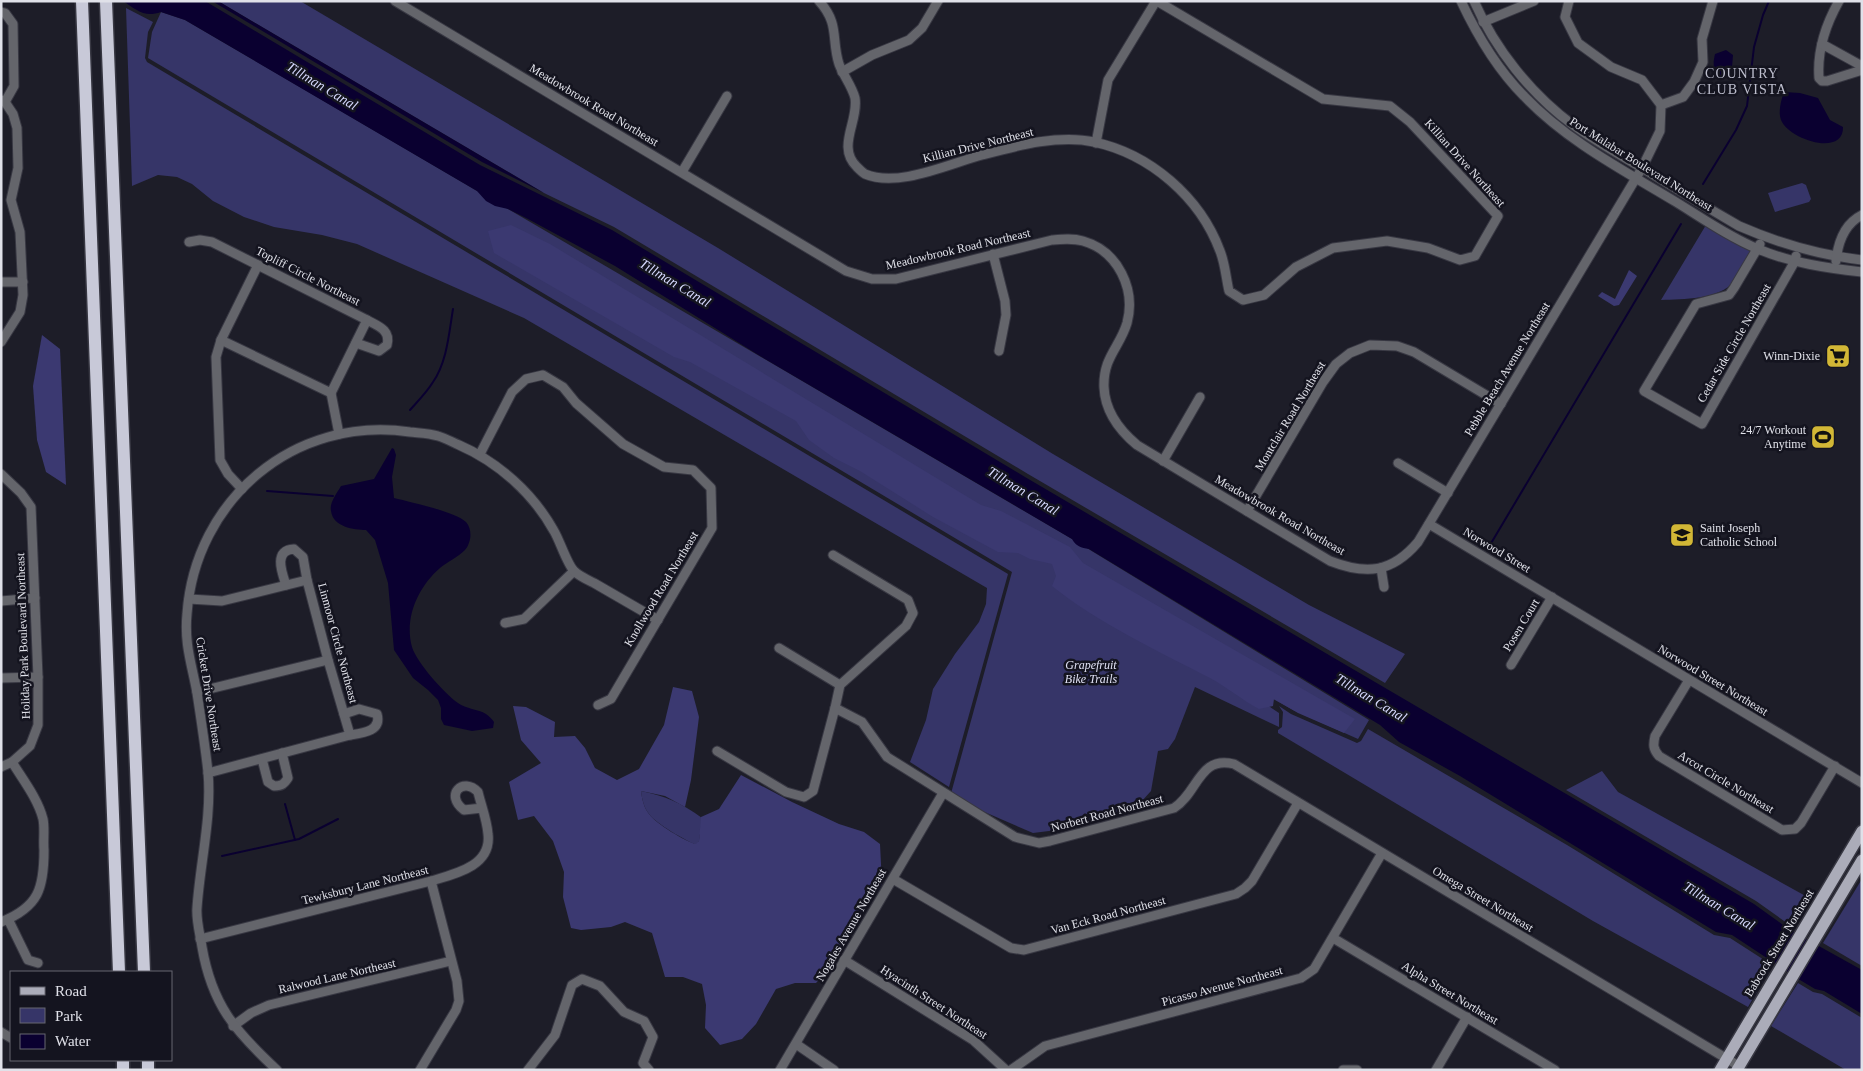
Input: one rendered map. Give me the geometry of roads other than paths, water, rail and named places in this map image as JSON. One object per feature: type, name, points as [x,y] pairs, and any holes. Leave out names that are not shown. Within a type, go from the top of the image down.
[{"type":"highway","points":[[82,1],[119,971]]},
{"type":"highway","points":[[106,5],[144,971]]},
{"type":"main road","name":"Babcock Street Northeast","points":[[1720,1070],[1862,831]]},
{"type":"main road","points":[[1738,1068],[1862,860]]},
{"type":"main road","points":[[1828,887],[1841,895]]},
{"type":"street","name":"Meadowbrook Road Northeast","points":[[395,1],[846,270],[872,279],[896,278],[1052,240],[1069,238],[1084,241],[1100,248],[1113,260],[1124,275],[1129,292],[1130,306],[1126,324],[1110,355],[1104,387],[1107,404],[1113,419],[1123,433],[1137,445],[1330,561],[1351,569],[1381,568]]},
{"type":"street","name":"Killian Drive Northeast","points":[[818,1],[829,14],[833,23],[836,33],[836,53],[842,72],[854,97],[856,108],[848,150],[853,163],[863,173],[886,180],[909,176],[1036,142],[1072,140],[1096,142],[1122,151],[1144,162],[1172,181],[1201,213],[1220,251],[1229,291],[1244,300],[1264,295],[1296,266],[1333,248],[1387,241],[1428,248],[1460,260],[1475,256],[1498,216],[1410,122],[1390,106],[1323,99],[1157,1]]},
{"type":"street","points":[[842,72],[872,55],[909,40],[922,28],[938,1]]},
{"type":"street","points":[[1096,142],[1108,80],[1157,1]]},
{"type":"street","name":"Port Malabar Boulevard Northeast","points":[[1461,1],[1486,48],[1522,95],[1568,135],[1636,178],[1758,249],[1794,261],[1862,272]]},
{"type":"street","name":"Port Malabar Boulevard Northeast","points":[[1474,1],[1483,22],[1513,66],[1551,108],[1596,141],[1726,219],[1763,237],[1836,257],[1862,260]]},
{"type":"street","points":[[1483,22],[1534,1]]},
{"type":"street","points":[[1569,1],[1565,17],[1578,43],[1611,67],[1642,80],[1661,105],[1683,97],[1694,82],[1703,62],[1702,39],[1713,1]]},
{"type":"street","points":[[1839,1],[1828,23],[1822,44],[1818,71],[1819,78],[1827,81],[1862,70]]},
{"type":"street","points":[[1,12],[5,13],[13,24],[14,86],[3,101],[13,114],[17,128],[18,168],[11,200],[20,232],[23,282],[20,312],[1,342]]},
{"type":"street","points":[[1822,44],[1862,66]]},
{"type":"street","points":[[682,172],[727,96]]},
{"type":"street","name":"Pebble Beach Avenue Northeast","points":[[1381,568],[1396,562],[1408,554],[1418,542],[1448,493],[1642,168],[1660,132],[1661,105]]},
{"type":"street","points":[[1835,269],[1836,257],[1844,232],[1852,222],[1862,215]]},
{"type":"street","name":"Cedar Side Circle Northeast","points":[[1763,237],[1758,249],[1728,295],[1696,304],[1644,391],[1702,424],[1794,261],[1798,248]]},
{"type":"street","name":"Topliff Circle Northeast","points":[[189,242],[200,240],[212,242],[367,320],[331,393]]},
{"type":"street","points":[[993,254],[1006,301],[1006,315],[999,351]]},
{"type":"street","points":[[242,489],[228,474],[220,460],[216,357],[221,340],[258,265]]},
{"type":"street","points":[[1,282],[23,282]]},
{"type":"street","points":[[356,342],[375,350],[382,350],[387,345],[388,338],[385,331],[367,320]]},
{"type":"street","points":[[221,340],[331,393],[339,434]]},
{"type":"street","name":"Montclair Road Northeast","points":[[1247,511],[1323,382],[1336,364],[1350,352],[1370,345],[1397,346],[1414,352],[1501,404]]},
{"type":"street","name":"Knollwood Road Northeast","points":[[480,454],[512,392],[526,379],[543,375],[563,387],[576,403],[622,444],[664,467],[693,470],[711,488],[712,528],[610,699],[598,705]]},
{"type":"street","points":[[1163,460],[1200,397]]},
{"type":"street","name":"Cricket Drive Northeast","points":[[277,1070],[233,1026],[221,1006],[206,972],[200,939],[197,911],[208,806],[208,773],[197,692],[186,646],[186,615],[196,568],[205,540],[225,507],[257,475],[281,457],[314,442],[339,434],[380,430],[429,434],[480,454],[522,487],[554,529],[574,571]]},
{"type":"street","points":[[1398,463],[1448,493]]},
{"type":"street","name":"Holiday Park Boulevard Northeast","points":[[1,474],[21,493],[31,508],[38,676],[38,725],[30,746],[12,762]]},
{"type":"street","name":"Norwood Street","points":[[1429,524],[1552,597]]},
{"type":"street","points":[[286,585],[280,561],[284,552],[288,550],[294,550],[303,557],[307,580]]},
{"type":"street","points":[[717,750],[786,792],[804,797],[813,791],[840,685],[906,626],[913,613],[908,600],[833,555]]},
{"type":"street","points":[[1381,568],[1384,587]]},
{"type":"street","points":[[505,623],[524,619],[574,571],[658,620]]},
{"type":"street","name":"Linmoor Circle Northeast","points":[[189,599],[222,601],[307,580],[350,735]]},
{"type":"street","name":"Posen Court","points":[[1511,665],[1552,597]]},
{"type":"street","name":"Norwood Street Northeast","points":[[1552,597],[1862,783]]},
{"type":"street","points":[[1,601],[35,598]]},
{"type":"street","points":[[779,648],[840,685]]},
{"type":"street","points":[[197,692],[328,660]]},
{"type":"street","points":[[1,678],[38,676]]},
{"type":"street","name":"Arcot Circle Northeast","points":[[1689,680],[1655,736],[1654,750],[1659,756],[1782,830],[1795,829],[1801,823],[1835,766]]},
{"type":"street","name":"Norbert Road Northeast","points":[[835,708],[862,722],[874,736],[887,757],[1015,837],[1038,843],[1174,808],[1187,797],[1204,771],[1212,764]]},
{"type":"street","name":"Linmoor Circle Northeast","points":[[208,773],[361,733],[376,727],[378,723],[377,714],[360,709],[344,714]]},
{"type":"street","points":[[262,759],[268,782],[274,786],[283,785],[288,778],[282,753]]},
{"type":"street","points":[[1,766],[12,762],[38,805],[43,820],[44,871],[40,891],[31,904],[4,921],[28,960],[38,963]]},
{"type":"street","name":"Omega Street Northeast","points":[[1212,764],[1226,762],[1234,764],[1726,1058],[1738,1068]]},
{"type":"street","name":"Nogales Avenue Northeast","points":[[780,1070],[942,793]]},
{"type":"street","name":"Van Eck Road Northeast","points":[[892,879],[1011,948],[1024,950],[1236,894],[1252,881],[1298,802]]},
{"type":"street","name":"Tewksbury Lane Northeast","points":[[200,939],[468,870],[481,858],[488,845],[488,834],[482,808]]},
{"type":"street","name":"Picasso Avenue Northeast","points":[[1011,1070],[1045,1046],[1301,978],[1314,969],[1382,853]]},
{"type":"street","points":[[420,1070],[456,1010],[458,1001],[457,981],[431,881]]},
{"type":"street","name":"Alpha Street Northeast","points":[[1333,938],[1555,1070]]},
{"type":"street","name":"Hyacinth Street Northeast","points":[[844,960],[973,1040],[1006,1070]]},
{"type":"street","name":"Ralwood Lane Northeast","points":[[233,1026],[252,1013],[269,1005],[451,961]]},
{"type":"street","points":[[528,1070],[555,1035],[572,985],[582,978],[600,986],[624,1012],[644,1021],[653,1037],[644,1063],[649,1070]]},
{"type":"street","points":[[1436,1070],[1467,1018]]},
{"type":"street","points":[[796,1044],[834,1070]]},
{"type":"street","points":[[1343,1070],[1357,1070]]},
{"type":"water","name":"Tillman Canal","points":[[123,1],[205,1],[480,165],[612,230],[1025,477],[1754,904],[1790,930],[1862,970],[1862,1014],[1824,991],[1815,989],[1800,980],[1732,935],[1716,932],[1460,776],[1399,742],[1380,725],[1089,549],[1079,546],[1072,539],[760,356],[615,266],[528,219],[486,201],[477,191],[185,20],[161,12],[145,14]]},
{"type":"water","points":[[212,1],[218,1],[544,193],[482,162]]},
{"type":"water","points":[[1726,50],[1733,55],[1732,68],[1728,77],[1723,77],[1715,70],[1715,54]]},
{"type":"water","points":[[1784,92],[1800,93],[1818,98],[1830,120],[1843,127],[1841,136],[1835,141],[1826,143],[1804,139],[1794,134],[1786,127],[1780,117],[1780,106]]},
{"type":"water","points":[[392,448],[396,455],[392,477],[394,498],[461,518],[470,529],[470,540],[465,550],[440,568],[425,584],[419,594],[410,625],[412,647],[425,669],[452,698],[461,705],[487,715],[494,722],[493,728],[472,731],[444,725],[441,719],[441,708],[438,700],[413,678],[394,650],[388,583],[375,540],[366,530],[340,524],[336,521],[331,511],[331,505],[341,486],[374,479]]},
{"type":"waterway","points":[[1703,184],[1736,130],[1747,106],[1754,47],[1769,1]]},
{"type":"waterway","points":[[1490,545],[1681,224]]},
{"type":"waterway","points":[[410,410],[431,386],[438,374],[447,347],[453,309]]},
{"type":"waterway","points":[[267,491],[333,496]]},
{"type":"waterway","points":[[285,804],[295,840]]},
{"type":"waterway","points":[[222,856],[299,839],[338,819]]},
{"type":"place","name":"Winn-Dixie","points":[[1838,356]]},
{"type":"place","name":"24/7 Workout Anytime","points":[[1823,437]]},
{"type":"place","name":"Saint Joseph Catholic School","points":[[1682,535]]},
{"type":"district","name":"COUNTRY CLUB VISTA","points":[[1742,82]]},
{"type":"park label","name":"Grapefruit Bike Trails","points":[[1091,672]]}]
